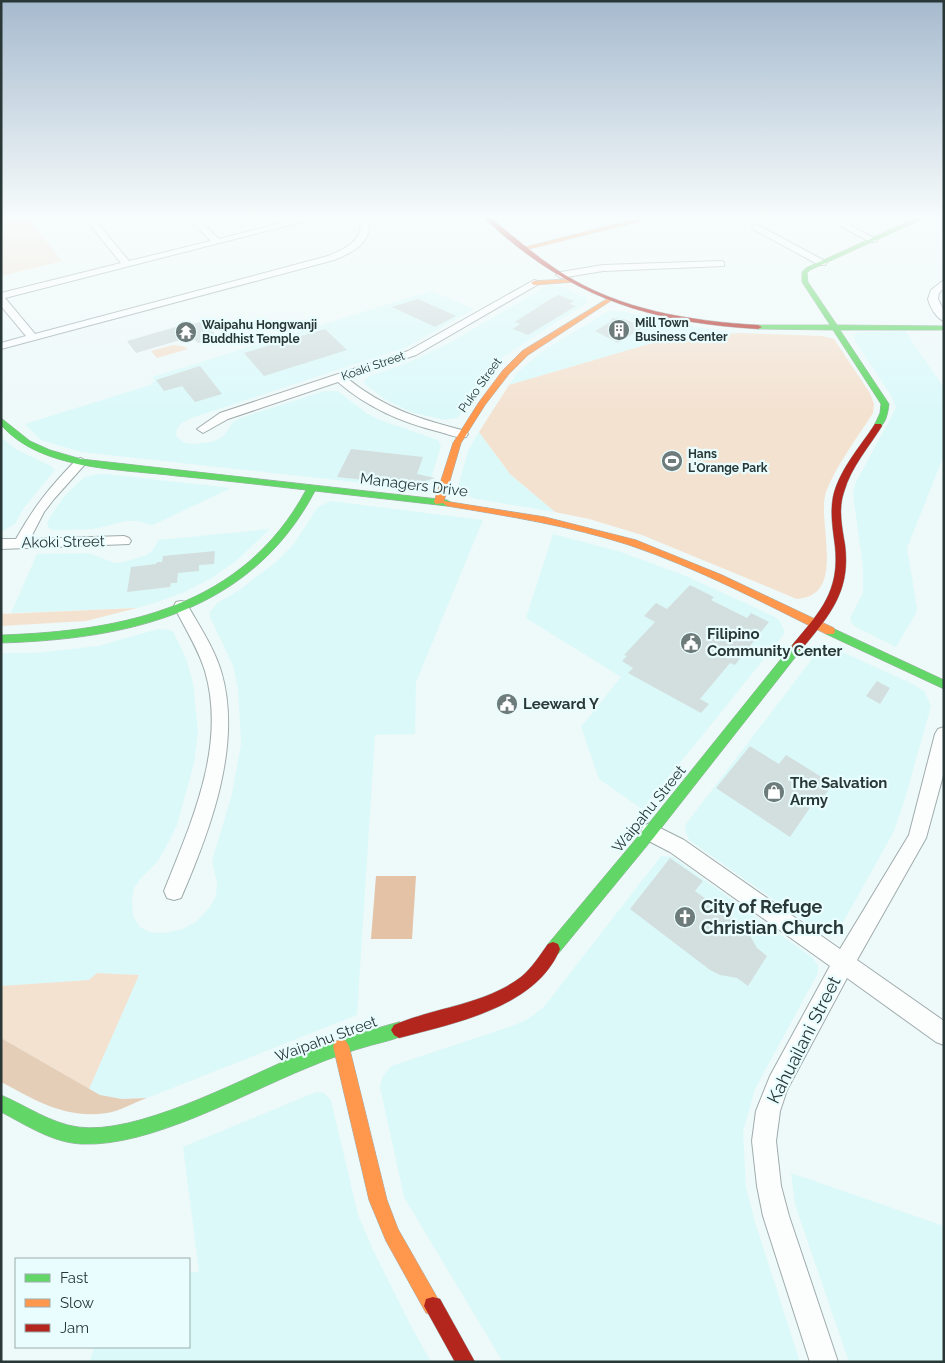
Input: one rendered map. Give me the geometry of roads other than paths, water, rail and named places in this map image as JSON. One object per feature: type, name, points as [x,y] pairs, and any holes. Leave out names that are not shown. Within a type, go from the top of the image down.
[{"type":"street","points":[[33,338],[1,298],[60,283]]},
{"type":"street","points":[[1,346],[239,283]]},
{"type":"street","points":[[534,283],[549,283]]},
{"type":"street","name":"Koaki Street","points":[[203,429],[224,416],[395,360],[426,346],[534,283]]},
{"type":"street","points":[[573,283],[609,300],[656,313],[724,326],[767,329],[944,328]]},
{"type":"street","name":"Waipahu Street","points":[[1,1103],[39,1123],[69,1135],[92,1136],[118,1133],[179,1114],[341,1046],[466,1010],[505,996],[526,982],[650,832],[833,602],[842,579],[836,504],[840,491],[886,408],[882,397],[806,283]]},
{"type":"street","points":[[944,283],[934,290],[932,295],[932,301],[944,318]]},
{"type":"street","name":"Puko Street","points":[[439,502],[457,443],[482,404],[517,359],[609,300]]},
{"type":"street","points":[[340,378],[363,398],[387,412],[414,422],[462,434]]},
{"type":"street","name":"Managers Drive","points":[[1,420],[15,435],[28,444],[61,457],[81,462],[439,502],[556,523],[639,546],[699,569],[944,685]]},
{"type":"street","points":[[21,543],[38,511],[49,496],[81,462]]},
{"type":"street","points":[[1,639],[83,634],[118,627],[180,606],[227,583],[264,555],[288,529],[312,488]]},
{"type":"street","name":"Akoki Street","points":[[1,544],[124,541]]},
{"type":"street","points":[[174,891],[201,820],[212,784],[219,739],[218,698],[213,673],[204,648],[180,606]]},
{"type":"street","name":"Kahuailani Street","points":[[824,1362],[776,1216],[769,1186],[764,1141],[768,1111],[778,1084],[844,962],[917,838],[944,734]]},
{"type":"street","points":[[650,832],[677,846],[944,1034]]},
{"type":"street","points":[[341,1046],[378,1200],[392,1235],[466,1362]]},
{"type":"place","name":"Mill Town Business Center","points":[[619,330]]},
{"type":"place","name":"Waipahu Hongwanji Buddhist Temple","points":[[186,332]]},
{"type":"place","name":"Hans L'Orange Park","points":[[672,461]]},
{"type":"place","name":"Filipino Community Center","points":[[691,643]]},
{"type":"place","name":"Leeward Y","points":[[507,704]]},
{"type":"place","name":"The Salvation Army","points":[[774,792]]},
{"type":"place","name":"City of Refuge Christian Church","points":[[685,917]]}]
